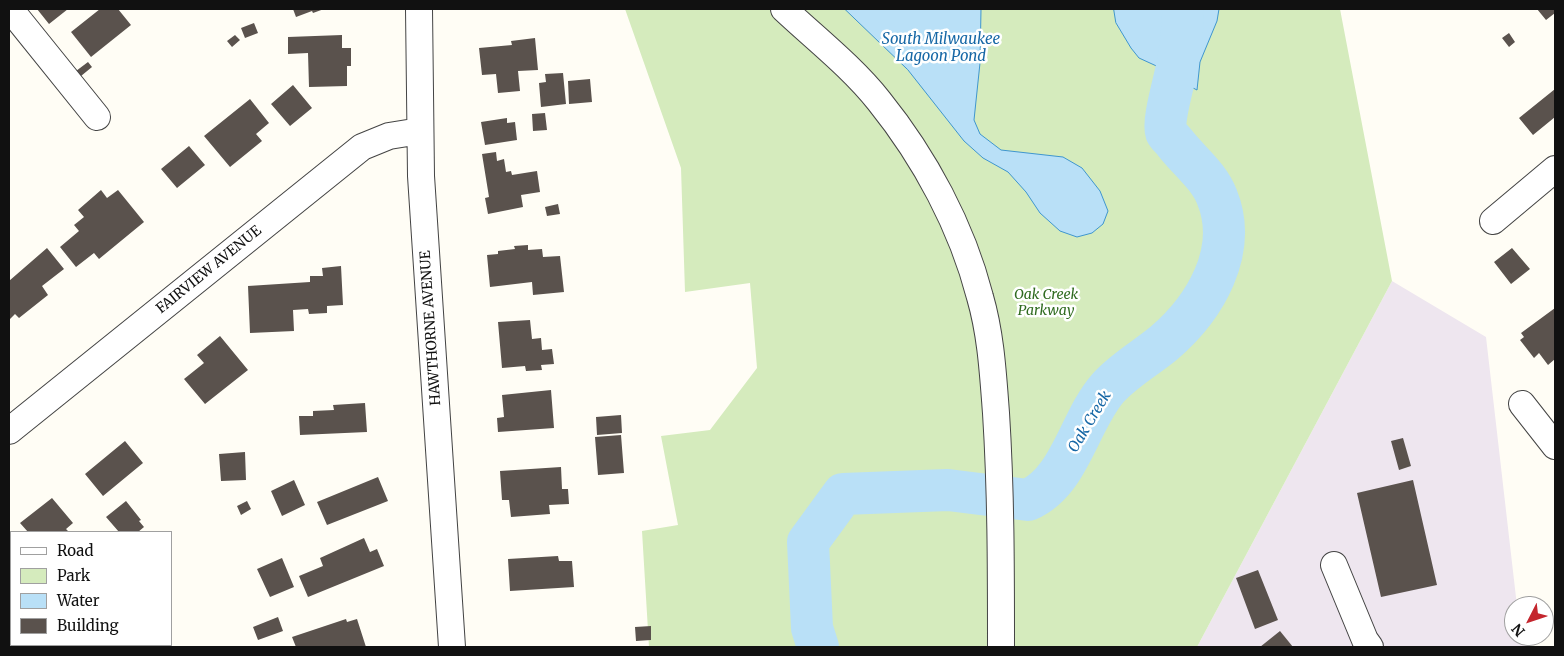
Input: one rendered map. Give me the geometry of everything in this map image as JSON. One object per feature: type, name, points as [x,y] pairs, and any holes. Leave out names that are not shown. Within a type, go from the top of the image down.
[{"type":"street","points":[[10,9],[97,117]]},
{"type":"street","name":"HAWTHORNE AVENUE","points":[[419,9],[421,176],[452,647]]},
{"type":"street","points":[[784,9],[854,74],[900,128],[923,164],[946,206],[967,253],[980,298],[993,365],[998,446],[1001,647]]},
{"type":"street","name":"FAIRVIEW AVENUE","points":[[9,431],[362,147],[389,136],[420,131]]},
{"type":"street","points":[[1493,221],[1555,171]]},
{"type":"street","points":[[1522,404],[1555,446]]},
{"type":"street","points":[[1334,566],[1364,640],[1370,647]]},
{"type":"shaded area","points":[[1392,281],[1486,337],[1516,596],[1504,596],[1504,646],[1531,647],[1197,647]]},
{"type":"green space","name":"Oak Creek Parkway","points":[[625,9],[1340,9],[1392,281],[1197,647],[649,647],[642,531],[678,525],[661,436],[710,430],[757,368],[750,283],[685,292],[681,168]]},
{"type":"water","name":"South Milwaukee Lagoon Pond","points":[[845,9],[981,9],[980,63],[974,120],[980,134],[1001,150],[1063,157],[1082,168],[1100,191],[1108,211],[1103,224],[1092,233],[1077,237],[1060,231],[1040,213],[1026,192],[1008,172],[983,158],[964,141],[908,70]]},
{"type":"water","points":[[1114,9],[1219,9],[1217,21],[1200,62],[1197,90],[1168,75],[1163,69],[1139,58],[1116,23]]},
{"type":"building","points":[[37,9],[68,9],[49,24]]},
{"type":"building","points":[[100,9],[118,9],[131,25],[91,57],[71,32]]},
{"type":"building","points":[[293,9],[324,9],[296,17]]},
{"type":"building","points":[[1537,9],[1555,9],[1555,13],[1546,20]]},
{"type":"building","points":[[254,23],[258,33],[245,38],[241,28]]},
{"type":"building","points":[[1509,33],[1515,42],[1509,47],[1502,38]]},
{"type":"building","points":[[235,35],[240,40],[232,47],[227,41]]},
{"type":"building","points":[[342,35],[342,48],[351,48],[351,66],[347,66],[347,86],[309,87],[308,53],[288,54],[288,37]]},
{"type":"building","points":[[535,38],[538,70],[518,71],[520,91],[498,93],[496,74],[482,75],[479,48],[512,45],[511,41]]},
{"type":"building","points":[[88,62],[92,67],[81,76],[76,71]]},
{"type":"building","points":[[563,73],[566,104],[541,107],[539,83],[546,82],[545,74]]},
{"type":"building","points":[[590,79],[592,102],[569,104],[568,81]]},
{"type":"building","points":[[293,85],[312,108],[290,126],[271,104]]},
{"type":"building","points":[[1555,89],[1555,117],[1533,135],[1519,118]]},
{"type":"building","points":[[250,99],[269,123],[256,134],[262,141],[230,167],[204,136]]},
{"type":"building","points":[[545,113],[547,130],[533,131],[532,114]]},
{"type":"building","points":[[507,118],[507,123],[515,122],[517,140],[485,145],[481,122]]},
{"type":"building","points":[[189,146],[205,165],[177,188],[161,169]]},
{"type":"building","points":[[496,152],[497,161],[504,159],[506,172],[511,171],[512,175],[537,171],[540,192],[521,195],[523,207],[488,214],[485,198],[489,197],[482,154]]},
{"type":"building","points":[[101,190],[107,198],[118,190],[144,222],[99,259],[94,253],[76,267],[60,247],[79,231],[74,225],[84,217],[78,210]]},
{"type":"building","points":[[558,204],[560,214],[547,216],[545,207]]},
{"type":"building","points":[[528,245],[528,250],[542,249],[543,257],[560,256],[564,292],[533,295],[532,282],[490,287],[487,255],[498,254],[498,251],[515,249],[514,246]]},
{"type":"building","points":[[47,248],[64,269],[42,286],[48,295],[19,318],[15,314],[9,320],[9,281]]},
{"type":"building","points":[[1512,248],[1530,269],[1511,284],[1494,262]]},
{"type":"building","points":[[341,266],[343,305],[327,306],[327,313],[309,314],[308,309],[293,310],[294,331],[250,333],[248,286],[310,282],[310,276],[323,276],[322,268]]},
{"type":"building","points":[[1555,308],[1555,359],[1548,365],[1539,353],[1534,358],[1520,340],[1524,337],[1521,333]]},
{"type":"building","points":[[530,320],[532,339],[541,338],[542,350],[552,349],[554,364],[541,365],[542,370],[526,371],[525,366],[502,368],[498,322]]},
{"type":"building","points":[[220,336],[248,370],[205,404],[184,379],[204,363],[197,355]]},
{"type":"building","points":[[551,390],[554,428],[498,432],[497,418],[504,417],[502,395]]},
{"type":"building","points":[[365,403],[367,432],[300,435],[299,416],[313,416],[313,411],[334,410],[333,405]]},
{"type":"building","points":[[621,415],[622,433],[597,435],[596,417]]},
{"type":"building","points":[[621,435],[624,473],[598,475],[595,437]]},
{"type":"building","points":[[1403,438],[1411,466],[1399,470],[1391,441]]},
{"type":"building","points":[[125,441],[143,463],[103,496],[85,474]]},
{"type":"building","points":[[245,452],[246,480],[221,481],[219,454]]},
{"type":"building","points":[[561,467],[562,489],[568,489],[569,504],[549,505],[550,514],[511,517],[509,500],[502,500],[500,471]]},
{"type":"building","points":[[378,477],[388,501],[327,525],[317,502]]},
{"type":"building","points":[[294,480],[305,505],[282,516],[271,491]]},
{"type":"building","points":[[1413,480],[1437,585],[1381,597],[1357,493]]},
{"type":"building","points":[[52,498],[73,523],[66,529],[68,531],[27,531],[20,523]]},
{"type":"building","points":[[126,501],[141,520],[139,521],[144,527],[139,531],[118,531],[106,517]]},
{"type":"building","points":[[247,501],[251,509],[241,515],[237,506]]},
{"type":"building","points":[[364,538],[370,552],[377,549],[384,566],[308,597],[299,576],[323,566],[320,558]]},
{"type":"building","points":[[558,556],[559,561],[572,561],[574,587],[510,591],[508,559]]},
{"type":"building","points":[[282,558],[294,587],[270,597],[257,569]]},
{"type":"building","points":[[1258,570],[1278,620],[1255,629],[1236,578]]},
{"type":"building","points":[[278,617],[283,631],[258,640],[253,627]]},
{"type":"building","points":[[346,619],[347,622],[357,619],[366,647],[296,647],[292,637]]},
{"type":"building","points":[[651,626],[651,640],[636,641],[635,627]]},
{"type":"building","points":[[1280,631],[1293,647],[1260,647]]},
{"type":"waterway","name":"Oak Creek","points":[[818,647],[812,628],[808,542],[843,494],[948,490],[1028,500],[1054,480],[1073,450],[1089,417],[1108,388],[1121,375],[1164,343],[1179,329],[1205,296],[1221,258],[1224,238],[1223,217],[1217,197],[1209,182],[1168,135],[1165,126],[1177,68],[1183,9]]}]
